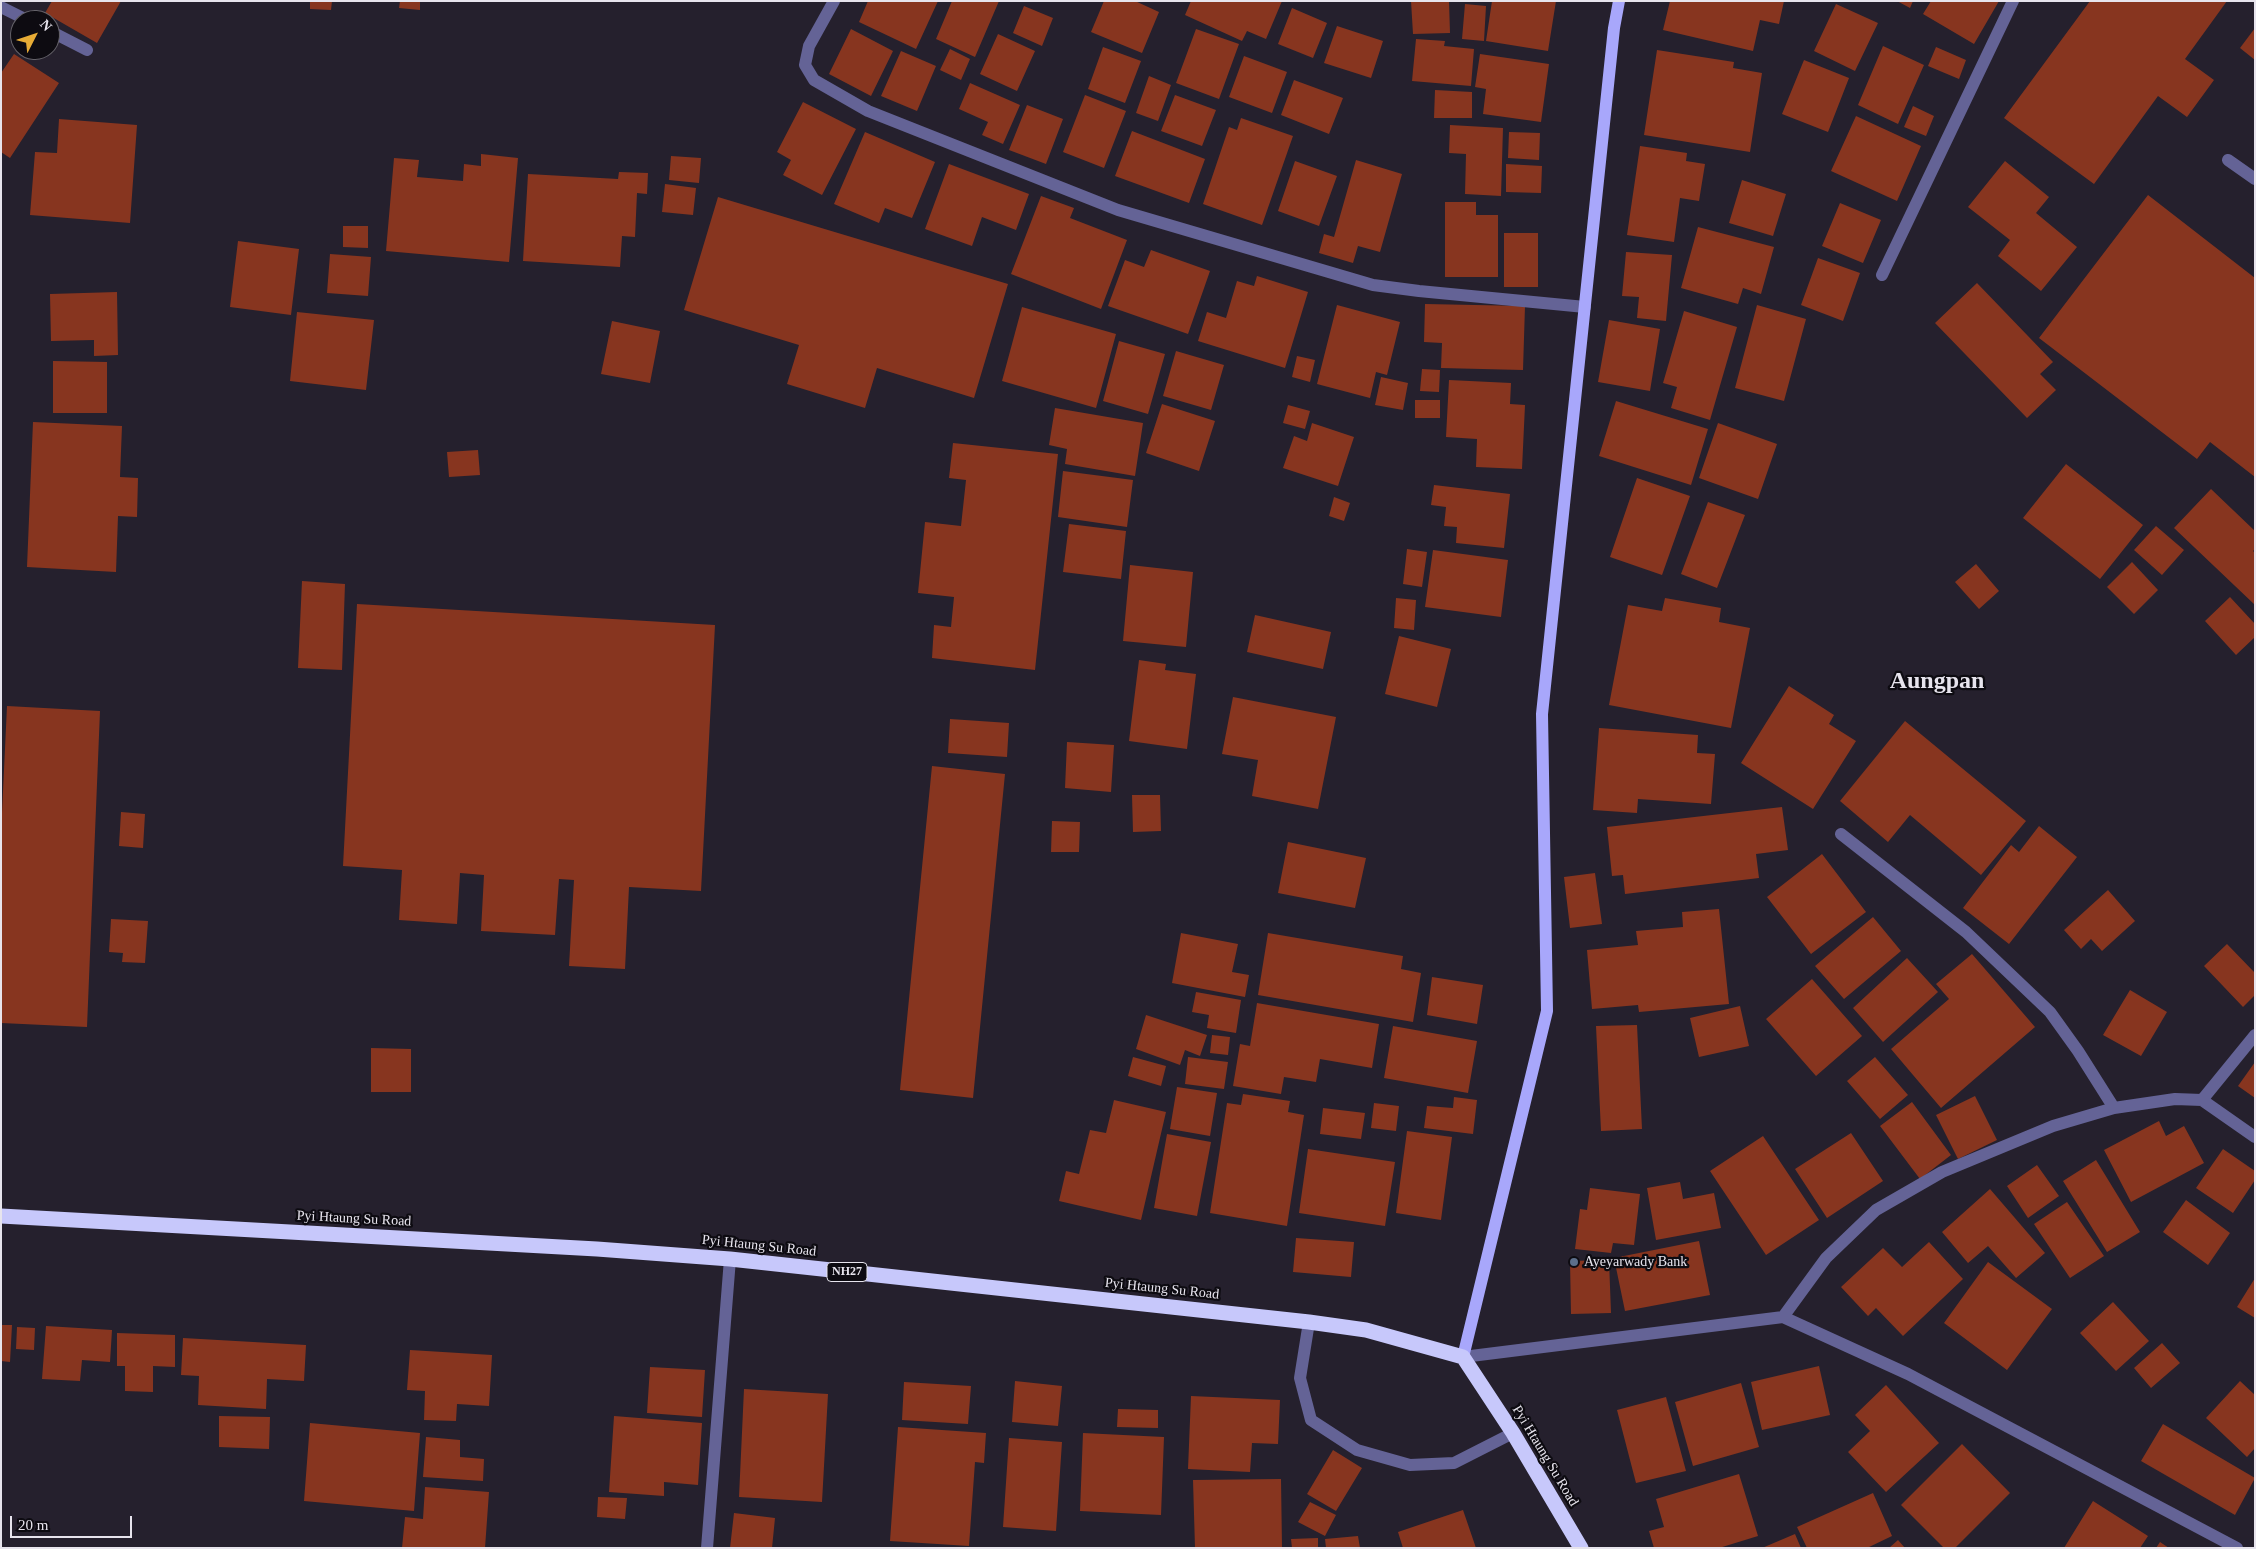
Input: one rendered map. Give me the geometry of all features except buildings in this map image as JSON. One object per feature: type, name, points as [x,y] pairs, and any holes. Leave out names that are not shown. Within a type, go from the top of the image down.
[{"type":"highway","name":"Pyi Htaung Su Road","points":[[1,1216],[597,1249],[730,1259],[1309,1322],[1366,1330],[1464,1357],[1513,1433],[1581,1548]]},
{"type":"main road","points":[[1464,1357],[1547,1011],[1542,714],[1614,28],[1619,1]]},
{"type":"street","points":[[834,1],[810,46],[805,65],[814,80],[868,111],[1118,210],[1373,285],[1585,307]]},
{"type":"street","points":[[1882,274],[2014,1]]},
{"type":"street","points":[[60,36],[87,50]]},
{"type":"street","points":[[2228,160],[2255,179]]},
{"type":"street","points":[[1841,834],[1966,932],[2050,1012],[2078,1051],[2114,1108]]},
{"type":"street","points":[[2202,1100],[2255,1035]]},
{"type":"street","points":[[1783,1317],[1826,1258],[1876,1210],[1942,1172],[2053,1126],[2114,1108],[2175,1099],[2202,1100],[2255,1138]]},
{"type":"street","points":[[707,1548],[730,1259]]},
{"type":"street","points":[[1464,1357],[1783,1317],[1908,1374],[2237,1548]]},
{"type":"street","points":[[1309,1322],[1300,1378],[1311,1420],[1357,1450],[1410,1465],[1454,1463],[1513,1433]]},
{"type":"place","name":"Ayeyarwady Bank","points":[[1574,1262]]},
{"type":"district","name":"Aungpan","points":[[1937,682]]}]
